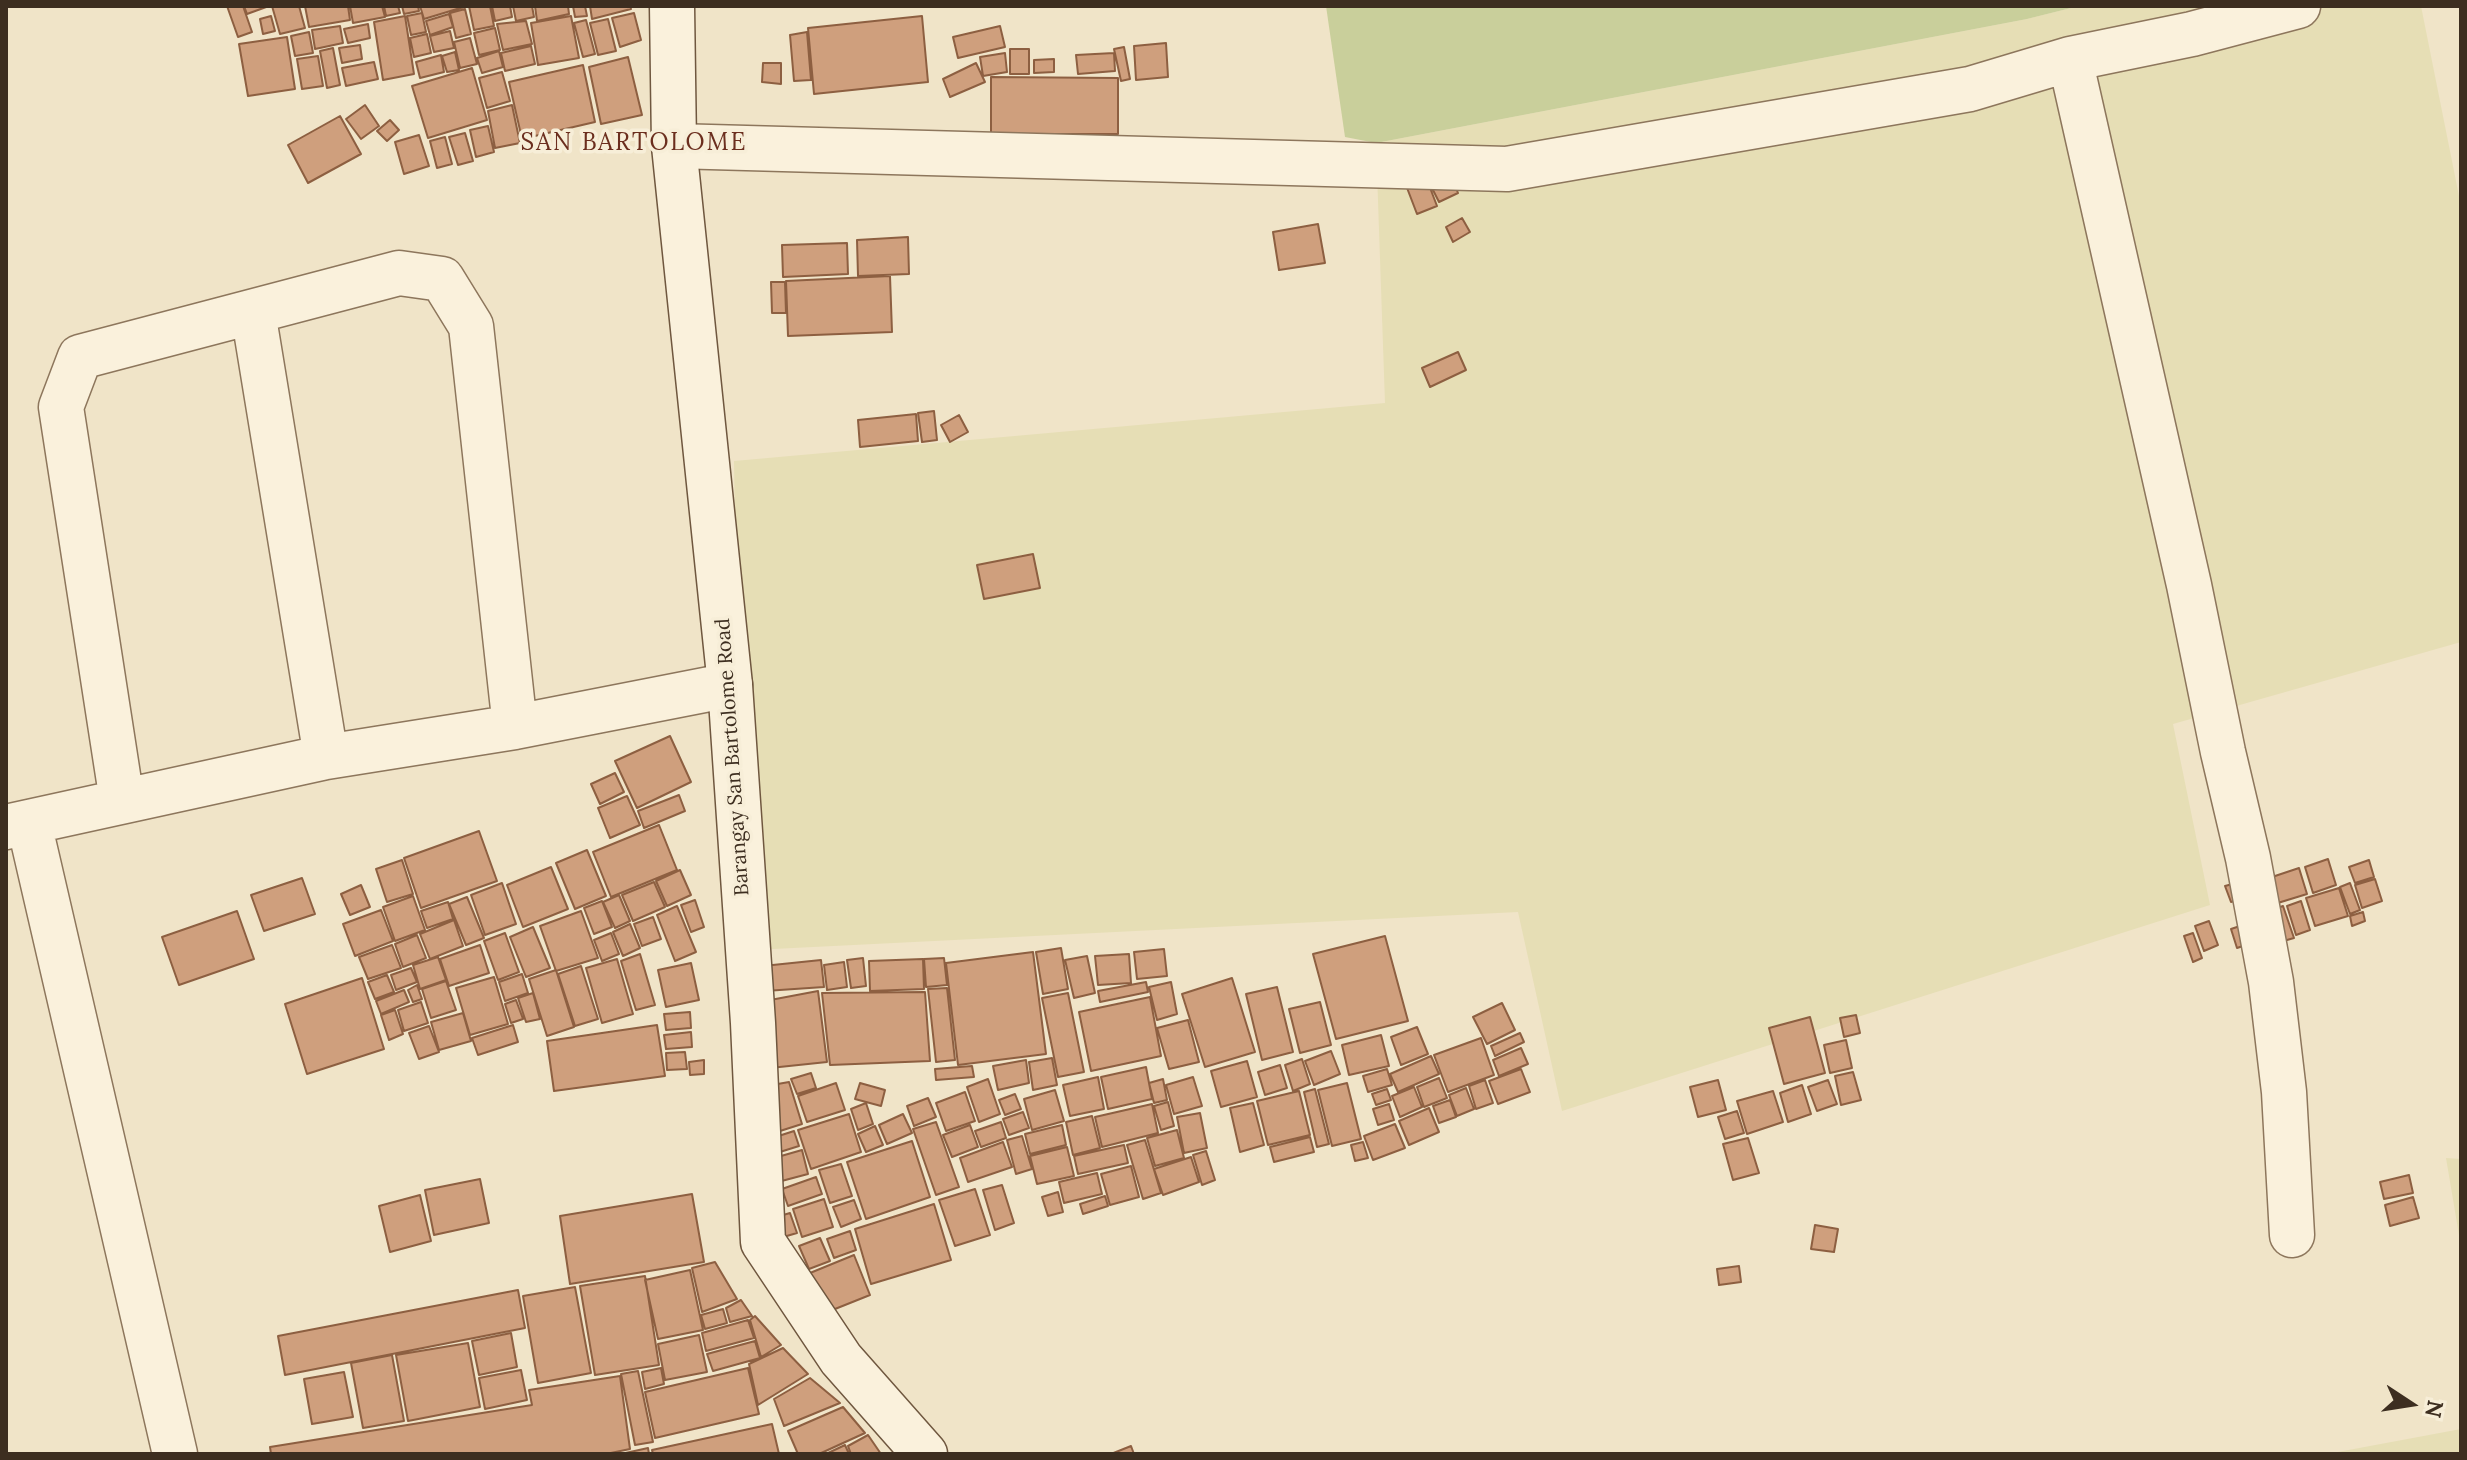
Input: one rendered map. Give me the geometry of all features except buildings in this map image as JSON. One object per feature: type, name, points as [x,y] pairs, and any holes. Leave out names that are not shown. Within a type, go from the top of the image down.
[{"type":"street","name":"Barangay San Bartolome Road","points":[[672,6],[674,146],[730,685],[753,1023],[763,1242],[841,1359],[925,1454]]},
{"type":"street","points":[[674,146],[1507,169],[1970,89],[2070,59],[2192,34],[2298,6]]},
{"type":"street","points":[[2070,59],[2248,858],[2273,997],[2284,1092],[2292,1235]]},
{"type":"street","points":[[122,801],[61,407],[80,357],[399,273],[442,279],[471,326],[515,727]]},
{"type":"street","points":[[253,312],[326,757]]},
{"type":"street","points":[[175,1454],[18,825],[326,757],[515,727],[730,685]]},
{"type":"shaded area","points":[[2079,6],[2421,6],[2461,206],[2461,642],[2173,724],[2210,905],[1562,1111],[1518,912],[753,950],[738,717],[734,461],[1385,403],[1376,143],[2027,19]]},
{"type":"shaded area","points":[[2446,1158],[2461,1159],[2461,1247]]},
{"type":"shaded area","points":[[2461,1429],[2461,1454],[2327,1454]]},
{"type":"green space","points":[[1326,6],[2079,6],[2027,19],[1376,143],[1345,137]]},
{"type":"district","name":"SAN BARTOLOME","points":[[634,143]]}]
